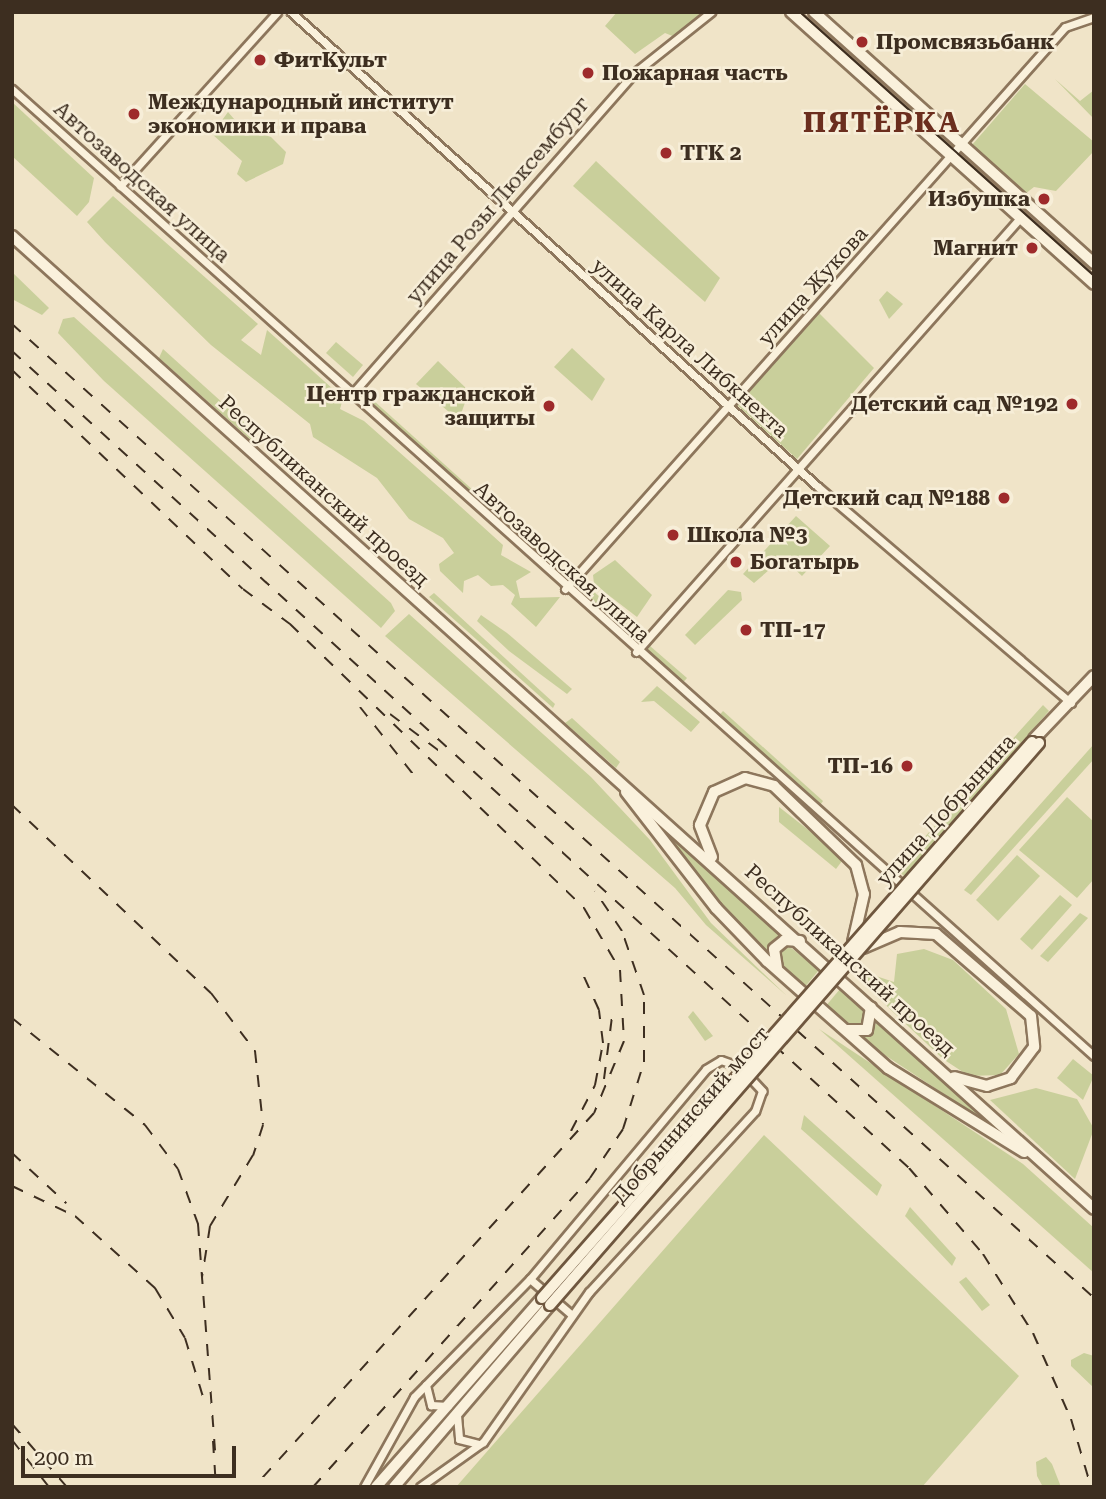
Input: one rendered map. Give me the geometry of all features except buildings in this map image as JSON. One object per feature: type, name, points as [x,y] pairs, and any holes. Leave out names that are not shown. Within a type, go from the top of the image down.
[{"type":"main road","points":[[791,12],[1094,284]]},
{"type":"main road","points":[[814,12],[1094,263]]},
{"type":"main road","name":"Республиканский проезд","points":[[12,236],[721,869],[1094,1209]]},
{"type":"main road","name":"улица Добрынина","points":[[856,947],[1094,676]]},
{"type":"main road","name":"Республиканский проезд","points":[[611,773],[729,924],[781,974],[899,1075],[1061,1179]]},
{"type":"main road","points":[[721,869],[700,825],[714,792],[745,778],[781,791],[856,865],[864,902],[856,947]]},
{"type":"main road","points":[[856,947],[887,935],[936,934],[1020,1003],[1036,1037],[1011,1078],[978,1086],[935,1063]]},
{"type":"main road","points":[[781,974],[774,948],[785,940],[801,942]]},
{"type":"main road","name":"Добрынинский мост","points":[[547,1302],[856,947]]},
{"type":"main road","points":[[843,1029],[867,1030],[874,1018],[868,1003]]},
{"type":"main road","points":[[376,1487],[448,1406],[547,1302]]},
{"type":"main road","points":[[394,1487],[458,1413],[547,1302]]},
{"type":"street","points":[[120,186],[277,12]]},
{"type":"street","name":"улица Карла Либкнехта","points":[[291,12],[729,407],[1070,703]]},
{"type":"street","name":"улица Розы Люксембург","points":[[352,394],[633,74],[711,12]]},
{"type":"street","name":"улица Жукова","points":[[565,589],[1065,27],[1094,17]]},
{"type":"street","name":"Автозаводская улица","points":[[12,89],[565,589],[1094,1056]]},
{"type":"street","points":[[636,652],[1020,218]]},
{"type":"street","points":[[364,1487],[427,1382],[530,1279],[711,1064],[727,1061],[754,1079],[763,1097],[755,1111],[572,1315],[483,1442],[420,1487]]},
{"type":"street","points":[[530,1279],[572,1315]]},
{"type":"street","points":[[427,1382],[431,1405],[448,1406]]},
{"type":"street","points":[[458,1413],[459,1439],[483,1442]]},
{"type":"green space","points":[[617,12],[704,12],[680,39],[665,33],[635,54],[605,26]]},
{"type":"green space","points":[[1055,79],[1080,101],[1094,90],[1094,119]]},
{"type":"green space","points":[[1025,84],[1094,142],[1094,151],[1056,191],[1034,187],[1025,194],[972,145]]},
{"type":"green space","points":[[12,102],[94,178],[89,202],[77,216],[12,156]]},
{"type":"green space","points":[[228,112],[241,127],[271,137],[286,152],[283,164],[246,182],[237,174],[242,161],[212,134]]},
{"type":"green space","points":[[596,161],[720,278],[705,302],[573,186]]},
{"type":"green space","points":[[113,196],[258,324],[241,340],[261,355],[267,330],[343,398],[340,409],[364,421],[503,545],[501,555],[531,572],[516,581],[520,598],[560,597],[536,627],[511,604],[515,595],[503,585],[491,586],[478,575],[464,581],[463,593],[440,571],[439,564],[454,553],[443,538],[409,519],[377,478],[313,437],[310,424],[211,345],[105,242],[87,222]]},
{"type":"green space","points":[[12,272],[49,308],[42,315],[12,299]]},
{"type":"green space","points":[[887,291],[903,304],[889,319],[879,300]]},
{"type":"green space","points":[[819,313],[874,368],[797,459],[737,405]]},
{"type":"green space","points":[[74,317],[391,603],[395,611],[381,628],[104,381],[58,333],[63,319]]},
{"type":"green space","points":[[336,342],[363,365],[353,377],[326,353]]},
{"type":"green space","points":[[572,348],[605,379],[592,401],[554,367]]},
{"type":"green space","points":[[163,349],[255,432],[252,441],[159,358]]},
{"type":"green space","points":[[438,361],[469,391],[461,414],[449,412],[416,384]]},
{"type":"green space","points":[[363,391],[565,573],[560,579],[358,396]]},
{"type":"green space","points":[[796,516],[830,546],[802,576],[783,558],[754,583],[743,574]]},
{"type":"green space","points":[[615,560],[652,595],[637,617],[594,584],[593,575]]},
{"type":"green space","points":[[580,579],[641,635],[633,644],[572,589]]},
{"type":"green space","points":[[728,590],[741,592],[742,600],[695,645],[685,635]]},
{"type":"green space","points":[[434,593],[555,704],[553,708],[429,597]]},
{"type":"green space","points":[[409,614],[591,777],[650,840],[711,923],[787,996],[706,925],[675,888],[385,636]]},
{"type":"green space","points":[[481,615],[507,633],[572,689],[567,694],[509,651],[477,621]]},
{"type":"green space","points":[[650,646],[687,678],[679,687],[644,655]]},
{"type":"green space","points":[[657,686],[700,722],[691,732],[654,701],[641,702]]},
{"type":"green space","points":[[1043,705],[1049,711],[904,876],[896,869]]},
{"type":"green space","points":[[723,711],[823,801],[818,808],[716,719]]},
{"type":"green space","points":[[572,718],[620,762],[616,768],[565,723]]},
{"type":"green space","points":[[1094,744],[1094,759],[971,895],[964,890]]},
{"type":"green space","points":[[1067,797],[1094,822],[1094,879],[1077,898],[1019,850]]},
{"type":"green space","points":[[779,807],[829,846],[842,861],[836,869],[779,822]]},
{"type":"green space","points":[[649,816],[786,935],[774,940],[767,957],[719,908]]},
{"type":"green space","points":[[1017,855],[1040,876],[998,921],[976,900]]},
{"type":"green space","points":[[1060,895],[1072,905],[1032,950],[1020,939]]},
{"type":"green space","points":[[1080,913],[1088,918],[1048,962],[1040,956]]},
{"type":"green space","points":[[790,947],[819,970],[804,988],[778,963],[779,952]]},
{"type":"green space","points":[[924,949],[953,960],[1006,1009],[1019,1054],[1000,1075],[969,1076],[943,1059],[858,979],[870,974],[894,982],[897,954]]},
{"type":"green space","points":[[840,989],[866,1012],[865,1025],[849,1027],[825,1007]]},
{"type":"green space","points":[[693,1011],[713,1036],[705,1041],[688,1017]]},
{"type":"green space","points":[[878,1017],[1006,1135],[859,1038],[872,1035]]},
{"type":"green space","points":[[819,1029],[1023,1164],[1094,1228],[1094,1273]]},
{"type":"green space","points":[[1073,1059],[1094,1076],[1083,1100],[1057,1078]]},
{"type":"green space","points":[[1036,1088],[1077,1099],[1094,1129],[1075,1179],[990,1100]]},
{"type":"green space","points":[[804,1115],[882,1185],[877,1196],[801,1129]]},
{"type":"green space","points":[[764,1135],[1019,1376],[922,1487],[456,1487]]},
{"type":"green space","points":[[910,1207],[956,1258],[952,1266],[905,1216]]},
{"type":"green space","points":[[966,1277],[990,1305],[982,1311],[959,1282]]},
{"type":"green space","points":[[1084,1353],[1094,1356],[1094,1388],[1071,1366],[1071,1360]]},
{"type":"green space","points":[[456,1406],[388,1487],[382,1487],[427,1435]]},
{"type":"green space","points":[[1046,1457],[1052,1464],[1061,1487],[1043,1487],[1037,1476],[1036,1462]]},
{"type":"tram line","points":[[800,12],[1094,276]]},
{"type":"railway","points":[[12,324],[1094,1298]]},
{"type":"railway","points":[[12,351],[909,1168],[983,1254],[1033,1333],[1071,1419],[1091,1487]]},
{"type":"railway","points":[[12,370],[243,589],[290,624],[584,908],[620,970],[624,1041],[594,1113],[254,1487]]},
{"type":"railway","points":[[360,707],[416,778]]},
{"type":"railway","points":[[390,714],[446,756]]},
{"type":"railway","points":[[12,805],[211,993],[255,1051],[263,1125],[253,1155],[210,1226],[202,1277]]},
{"type":"railway","points":[[313,1487],[590,1178],[623,1129],[644,1062],[644,995],[622,931],[595,891]]},
{"type":"railway","points":[[571,1131],[595,1085],[603,1043],[599,1010],[581,970]]},
{"type":"railway","points":[[604,1079],[613,1009]]},
{"type":"railway","points":[[12,1018],[145,1125],[178,1169],[198,1224],[215,1450]]},
{"type":"railway","points":[[12,1153],[66,1203]]},
{"type":"railway","points":[[12,1186],[75,1216],[155,1288],[185,1338],[204,1400]]},
{"type":"railway","points":[[12,1424],[67,1487]]},
{"type":"railway","points":[[12,1440],[49,1487]]},
{"type":"railway","points":[[213,1441],[216,1487]]},
{"type":"place","name":"Промсвязьбанк","points":[[862,42]]},
{"type":"place","name":"ФитКульт","points":[[260,60]]},
{"type":"place","name":"Пожарная часть","points":[[588,73]]},
{"type":"place","name":"Международный институт экономики и права","points":[[134,114]]},
{"type":"place","name":"ТГК 2","points":[[666,153]]},
{"type":"place","name":"Избушка","points":[[1044,199]]},
{"type":"place","name":"Магнит","points":[[1032,248]]},
{"type":"place","name":"Детский сад №192","points":[[1072,404]]},
{"type":"place","name":"Центр гражданской защиты","points":[[549,406]]},
{"type":"place","name":"Детский сад №188","points":[[1004,498]]},
{"type":"place","name":"Школа №3","points":[[673,535]]},
{"type":"place","name":"Богатырь","points":[[736,562]]},
{"type":"place","name":"ТП-17","points":[[746,630]]},
{"type":"place","name":"ТП-16","points":[[907,766]]},
{"type":"district","name":"ПЯТЁРКА","points":[[882,123]]}]
